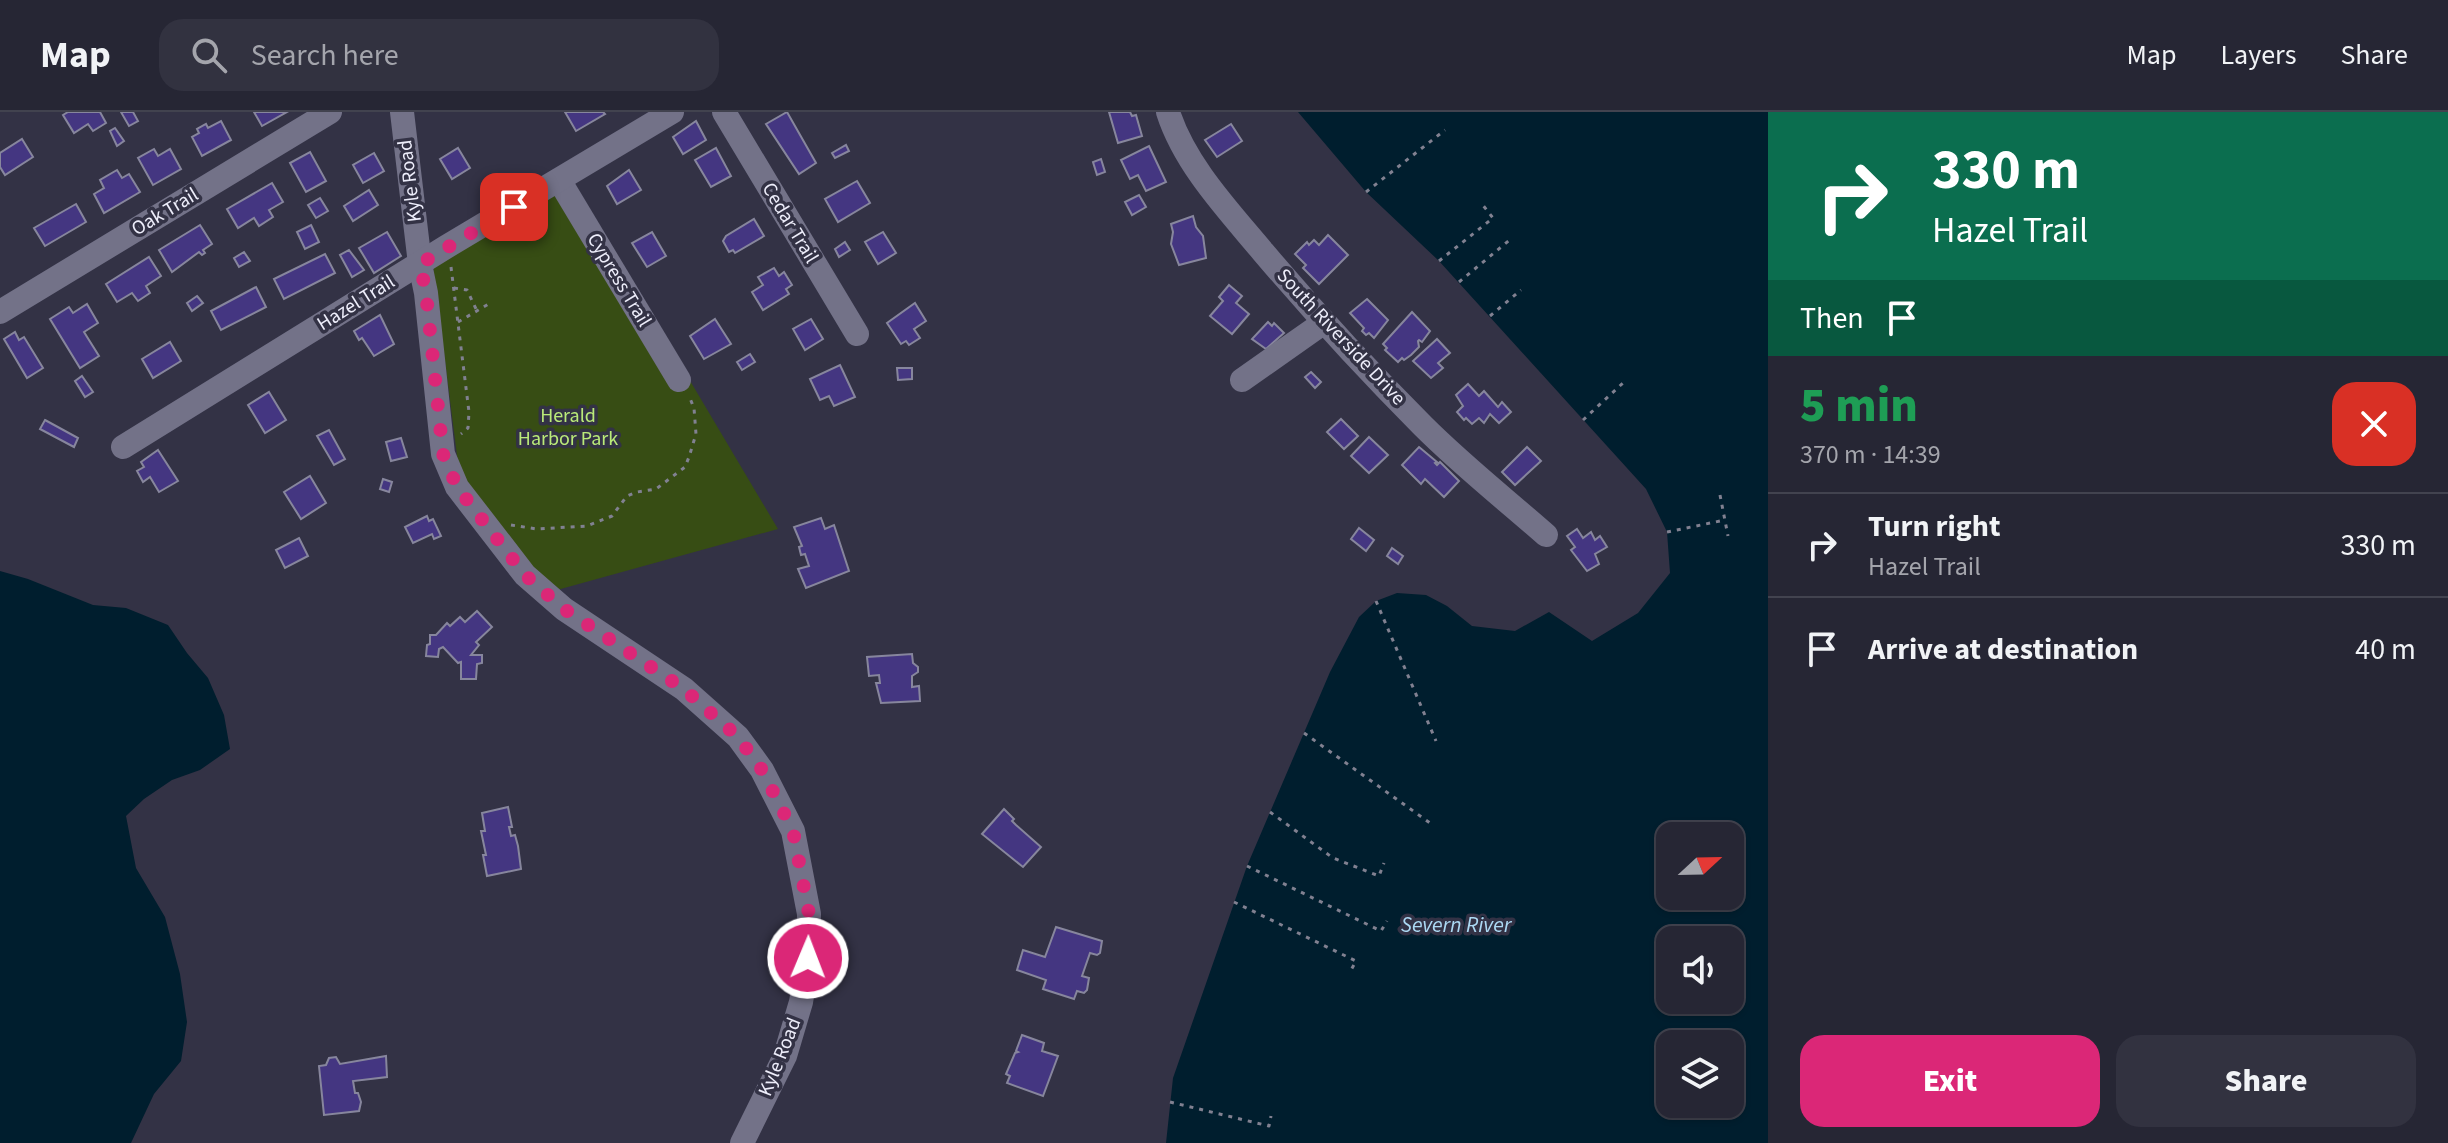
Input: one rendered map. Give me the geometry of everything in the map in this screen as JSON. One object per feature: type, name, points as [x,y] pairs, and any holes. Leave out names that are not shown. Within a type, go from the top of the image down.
[{"type":"street","name":"Oak Trail","points":[[0,312],[330,112]]},
{"type":"street","name":"Kyle Road","points":[[402,112],[443,454],[457,487],[525,575],[564,609],[684,689],[738,737],[762,770],[793,831],[809,914],[808,958],[801,1002],[785,1056],[742,1143]]},
{"type":"street","name":"Hazel Trail","points":[[123,447],[446,247],[672,112]]},
{"type":"street","name":"Cedar Trail","points":[[724,112],[857,334]]},
{"type":"street","name":"South Riverside Drive","points":[[1168,112],[1174,131],[1233,217],[1323,323],[1425,428],[1546,535]]},
{"type":"street","name":"Cypress Trail","points":[[559,180],[679,380]]},
{"type":"street","points":[[1242,380],[1323,323]]},
{"type":"path","points":[[1366,192],[1445,130]]},
{"type":"path","points":[[1439,261],[1493,218],[1482,204]]},
{"type":"path","points":[[1459,282],[1512,238]]},
{"type":"path","points":[[441,437],[460,435],[468,428],[469,412],[446,247]]},
{"type":"path","points":[[454,288],[467,290],[477,311]]},
{"type":"path","points":[[1490,316],[1521,290]]},
{"type":"path","points":[[458,322],[492,302]]},
{"type":"path","points":[[488,526],[537,529],[587,526],[612,516],[627,496],[656,489],[685,467],[696,434],[694,408],[679,380]]},
{"type":"path","points":[[1583,420],[1624,382]]},
{"type":"path","points":[[1720,495],[1728,536]]},
{"type":"path","points":[[1667,532],[1725,520]]},
{"type":"path","points":[[1376,601],[1436,741]]},
{"type":"path","points":[[1304,733],[1430,823]]},
{"type":"path","points":[[1270,812],[1333,858],[1379,876],[1384,863]]},
{"type":"path","points":[[1247,866],[1381,931],[1387,921]]},
{"type":"path","points":[[1234,902],[1356,961],[1351,970]]},
{"type":"path","points":[[1170,1102],[1269,1126],[1271,1116]]},
{"type":"green space","name":"Herald Harbor Park","points":[[557,190],[689,379],[778,529],[557,590],[541,579],[459,471],[433,266]]},
{"type":"water","name":"Severn River","points":[[1298,112],[1768,112],[1768,1143],[1166,1143],[1173,1078],[1247,866],[1330,672],[1359,617],[1376,601],[1397,593],[1426,595],[1447,606],[1472,626],[1515,631],[1549,612],[1592,641],[1638,613],[1670,573],[1667,532],[1646,489],[1439,261],[1366,192]]},
{"type":"water","points":[[0,571],[93,605],[126,608],[168,625],[208,678],[224,715],[230,749],[200,770],[172,780],[126,816],[136,868],[165,917],[180,974],[187,1022],[181,1061],[154,1094],[131,1143],[0,1143]]},
{"type":"building","points":[[68,112],[100,112],[106,123],[93,131],[88,124],[74,133],[63,115]]},
{"type":"building","points":[[121,112],[133,112],[138,121],[129,126]]},
{"type":"building","points":[[254,112],[287,112],[262,126]]},
{"type":"building","points":[[565,112],[603,112],[605,114],[576,131]]},
{"type":"building","points":[[787,112],[816,163],[799,174],[766,124]]},
{"type":"building","points":[[1109,112],[1136,115],[1142,136],[1118,143]]},
{"type":"building","points":[[221,121],[231,140],[202,156],[192,137],[199,133],[197,129],[206,124],[208,128]]},
{"type":"building","points":[[696,121],[706,140],[683,154],[673,137]]},
{"type":"building","points":[[1231,124],[1242,141],[1217,157],[1205,140]]},
{"type":"building","points":[[115,128],[124,141],[117,146],[110,131]]},
{"type":"building","points":[[22,139],[33,157],[5,175],[0,167],[0,153]]},
{"type":"building","points":[[846,145],[849,151],[835,158],[832,153]]},
{"type":"building","points":[[1149,146],[1166,182],[1146,191],[1138,175],[1130,179],[1121,160]]},
{"type":"building","points":[[458,148],[470,168],[452,179],[440,159]]},
{"type":"building","points":[[716,148],[731,176],[711,187],[695,160]]},
{"type":"building","points":[[154,149],[158,156],[170,149],[181,169],[153,185],[138,158]]},
{"type":"building","points":[[310,152],[326,181],[306,192],[290,163]]},
{"type":"building","points":[[374,153],[384,171],[363,183],[353,165]]},
{"type":"building","points":[[1101,159],[1105,172],[1097,175],[1093,162]]},
{"type":"building","points":[[117,170],[122,178],[129,174],[140,192],[104,213],[94,194],[104,188],[100,180]]},
{"type":"building","points":[[629,170],[641,190],[617,204],[607,186]]},
{"type":"building","points":[[857,181],[870,203],[838,222],[825,199]]},
{"type":"building","points":[[272,183],[283,202],[269,210],[273,217],[259,226],[254,218],[238,228],[227,209]]},
{"type":"building","points":[[369,190],[378,205],[353,221],[344,206]]},
{"type":"building","points":[[1139,195],[1146,207],[1132,215],[1125,202]]},
{"type":"building","points":[[320,198],[328,211],[316,218],[308,205]]},
{"type":"building","points":[[76,204],[86,222],[45,246],[34,228]]},
{"type":"building","points":[[1193,216],[1203,236],[1206,258],[1179,265],[1171,244],[1171,224]]},
{"type":"building","points":[[754,219],[764,236],[735,253],[733,250],[729,252],[723,241],[726,236]]},
{"type":"building","points":[[200,225],[212,244],[203,250],[205,253],[202,255],[199,252],[172,272],[159,250]]},
{"type":"building","points":[[311,225],[319,242],[305,249],[297,232]]},
{"type":"building","points":[[387,232],[401,256],[374,273],[359,248]]},
{"type":"building","points":[[652,232],[666,256],[647,267],[632,243]]},
{"type":"building","points":[[883,232],[896,253],[878,264],[865,242]]},
{"type":"building","points":[[1328,235],[1348,255],[1319,284],[1303,268],[1306,265],[1295,254],[1307,242],[1309,245],[1314,240],[1319,245]]},
{"type":"building","points":[[845,242],[850,250],[839,257],[835,249]]},
{"type":"building","points":[[349,250],[364,270],[352,277],[340,255]]},
{"type":"building","points":[[244,252],[250,261],[239,267],[234,258]]},
{"type":"building","points":[[325,254],[335,273],[284,299],[274,279]]},
{"type":"building","points":[[149,257],[161,276],[146,286],[150,293],[138,301],[132,293],[117,302],[106,284]]},
{"type":"building","points":[[774,268],[779,276],[784,272],[792,285],[786,289],[789,294],[763,310],[752,292],[763,285],[758,277]]},
{"type":"building","points":[[1229,285],[1242,296],[1236,303],[1249,314],[1232,334],[1210,316],[1223,301],[1219,297]]},
{"type":"building","points":[[256,287],[266,307],[221,330],[211,311]]},
{"type":"building","points":[[197,296],[203,303],[192,311],[187,303]]},
{"type":"building","points":[[1367,299],[1388,320],[1374,338],[1362,331],[1364,328],[1350,313]]},
{"type":"building","points":[[915,303],[926,321],[914,329],[920,338],[909,345],[906,341],[901,344],[887,323]]},
{"type":"building","points":[[87,304],[98,323],[84,332],[99,356],[80,368],[50,319],[69,307],[73,313]]},
{"type":"building","points":[[1412,312],[1430,331],[1422,342],[1418,341],[1419,347],[1411,355],[1398,362],[1383,344]]},
{"type":"building","points":[[380,315],[394,344],[374,356],[354,331]]},
{"type":"building","points":[[715,319],[731,344],[704,359],[690,336]]},
{"type":"building","points":[[811,319],[823,339],[805,350],[793,329]]},
{"type":"building","points":[[1268,322],[1272,326],[1274,323],[1284,333],[1266,349],[1252,339]]},
{"type":"building","points":[[15,332],[19,340],[24,337],[43,368],[27,378],[4,339]]},
{"type":"building","points":[[1437,339],[1450,353],[1438,363],[1443,368],[1431,378],[1413,361]]},
{"type":"building","points":[[170,342],[181,361],[153,378],[142,359]]},
{"type":"building","points":[[750,354],[755,362],[742,370],[737,362]]},
{"type":"building","points":[[840,365],[855,397],[834,406],[829,396],[820,400],[810,379]]},
{"type":"building","points":[[897,368],[912,368],[912,379],[898,380]]},
{"type":"building","points":[[1311,372],[1321,382],[1315,388],[1305,377]]},
{"type":"building","points":[[82,376],[93,392],[85,397],[75,381]]},
{"type":"building","points":[[1468,384],[1479,396],[1484,391],[1498,407],[1502,402],[1511,412],[1499,423],[1490,414],[1484,423],[1479,418],[1472,424],[1466,418],[1464,420],[1457,412],[1463,406],[1456,395]]},
{"type":"building","points":[[269,392],[286,420],[265,433],[248,405]]},
{"type":"building","points":[[1341,419],[1358,436],[1344,449],[1327,432]]},
{"type":"building","points":[[45,420],[78,438],[74,447],[40,429]]},
{"type":"building","points":[[329,430],[345,459],[334,465],[317,436]]},
{"type":"building","points":[[1369,437],[1388,455],[1369,473],[1351,456]]},
{"type":"building","points":[[401,438],[407,457],[391,461],[386,442]]},
{"type":"building","points":[[1419,447],[1459,481],[1444,497],[1425,479],[1421,484],[1402,465]]},
{"type":"building","points":[[1527,447],[1541,461],[1515,485],[1502,472]]},
{"type":"building","points":[[158,450],[178,481],[159,492],[150,477],[143,482],[137,471],[144,467],[141,462]]},
{"type":"building","points":[[310,476],[326,503],[301,519],[284,492]]},
{"type":"building","points":[[383,479],[392,482],[389,492],[380,489]]},
{"type":"building","points":[[427,516],[429,521],[433,519],[441,536],[434,539],[432,534],[413,543],[405,527]]},
{"type":"building","points":[[821,518],[825,529],[834,525],[849,571],[806,588],[798,569],[809,566],[805,554],[801,555],[799,547],[802,546],[794,527]]},
{"type":"building","points":[[1359,528],[1374,540],[1366,551],[1351,539]]},
{"type":"building","points":[[1577,529],[1583,538],[1591,532],[1595,540],[1600,536],[1607,547],[1595,554],[1599,564],[1587,571],[1571,550],[1575,547],[1567,536]]},
{"type":"building","points":[[299,538],[308,556],[285,568],[276,550]]},
{"type":"building","points":[[1392,548],[1403,556],[1398,564],[1387,556]]},
{"type":"building","points":[[477,611],[492,627],[476,642],[479,645],[471,655],[482,655],[482,663],[477,664],[476,679],[461,679],[461,662],[458,663],[443,647],[439,649],[438,657],[426,656],[427,645],[430,644],[430,635],[436,635],[447,623],[450,626],[460,617],[465,622]]},
{"type":"building","points":[[912,654],[918,672],[912,676],[912,687],[919,686],[920,701],[881,703],[876,683],[880,683],[879,675],[869,676],[867,657]]},
{"type":"building","points":[[508,807],[512,827],[509,827],[511,836],[515,835],[521,869],[487,876],[481,831],[485,831],[482,813]]},
{"type":"building","points":[[1004,809],[1014,819],[1012,821],[1041,847],[1023,867],[982,834]]},
{"type":"building","points":[[1056,927],[1102,941],[1100,953],[1090,953],[1082,976],[1089,978],[1087,990],[1084,993],[1077,991],[1074,999],[1043,989],[1046,980],[1017,970],[1023,950],[1045,957]]},
{"type":"building","points":[[1022,1035],[1044,1043],[1042,1051],[1058,1056],[1043,1096],[1007,1083],[1010,1076],[1006,1074],[1018,1052]]},
{"type":"building","points":[[386,1056],[387,1077],[353,1081],[355,1093],[358,1093],[361,1102],[359,1111],[324,1115],[319,1066],[326,1065],[329,1058],[336,1057],[340,1064]]},
{"type":"route","points":[[514,207],[420,264],[426,293],[443,454],[457,487],[525,575],[564,609],[684,689],[738,737],[762,770],[793,831],[809,914],[808,958]]}]
